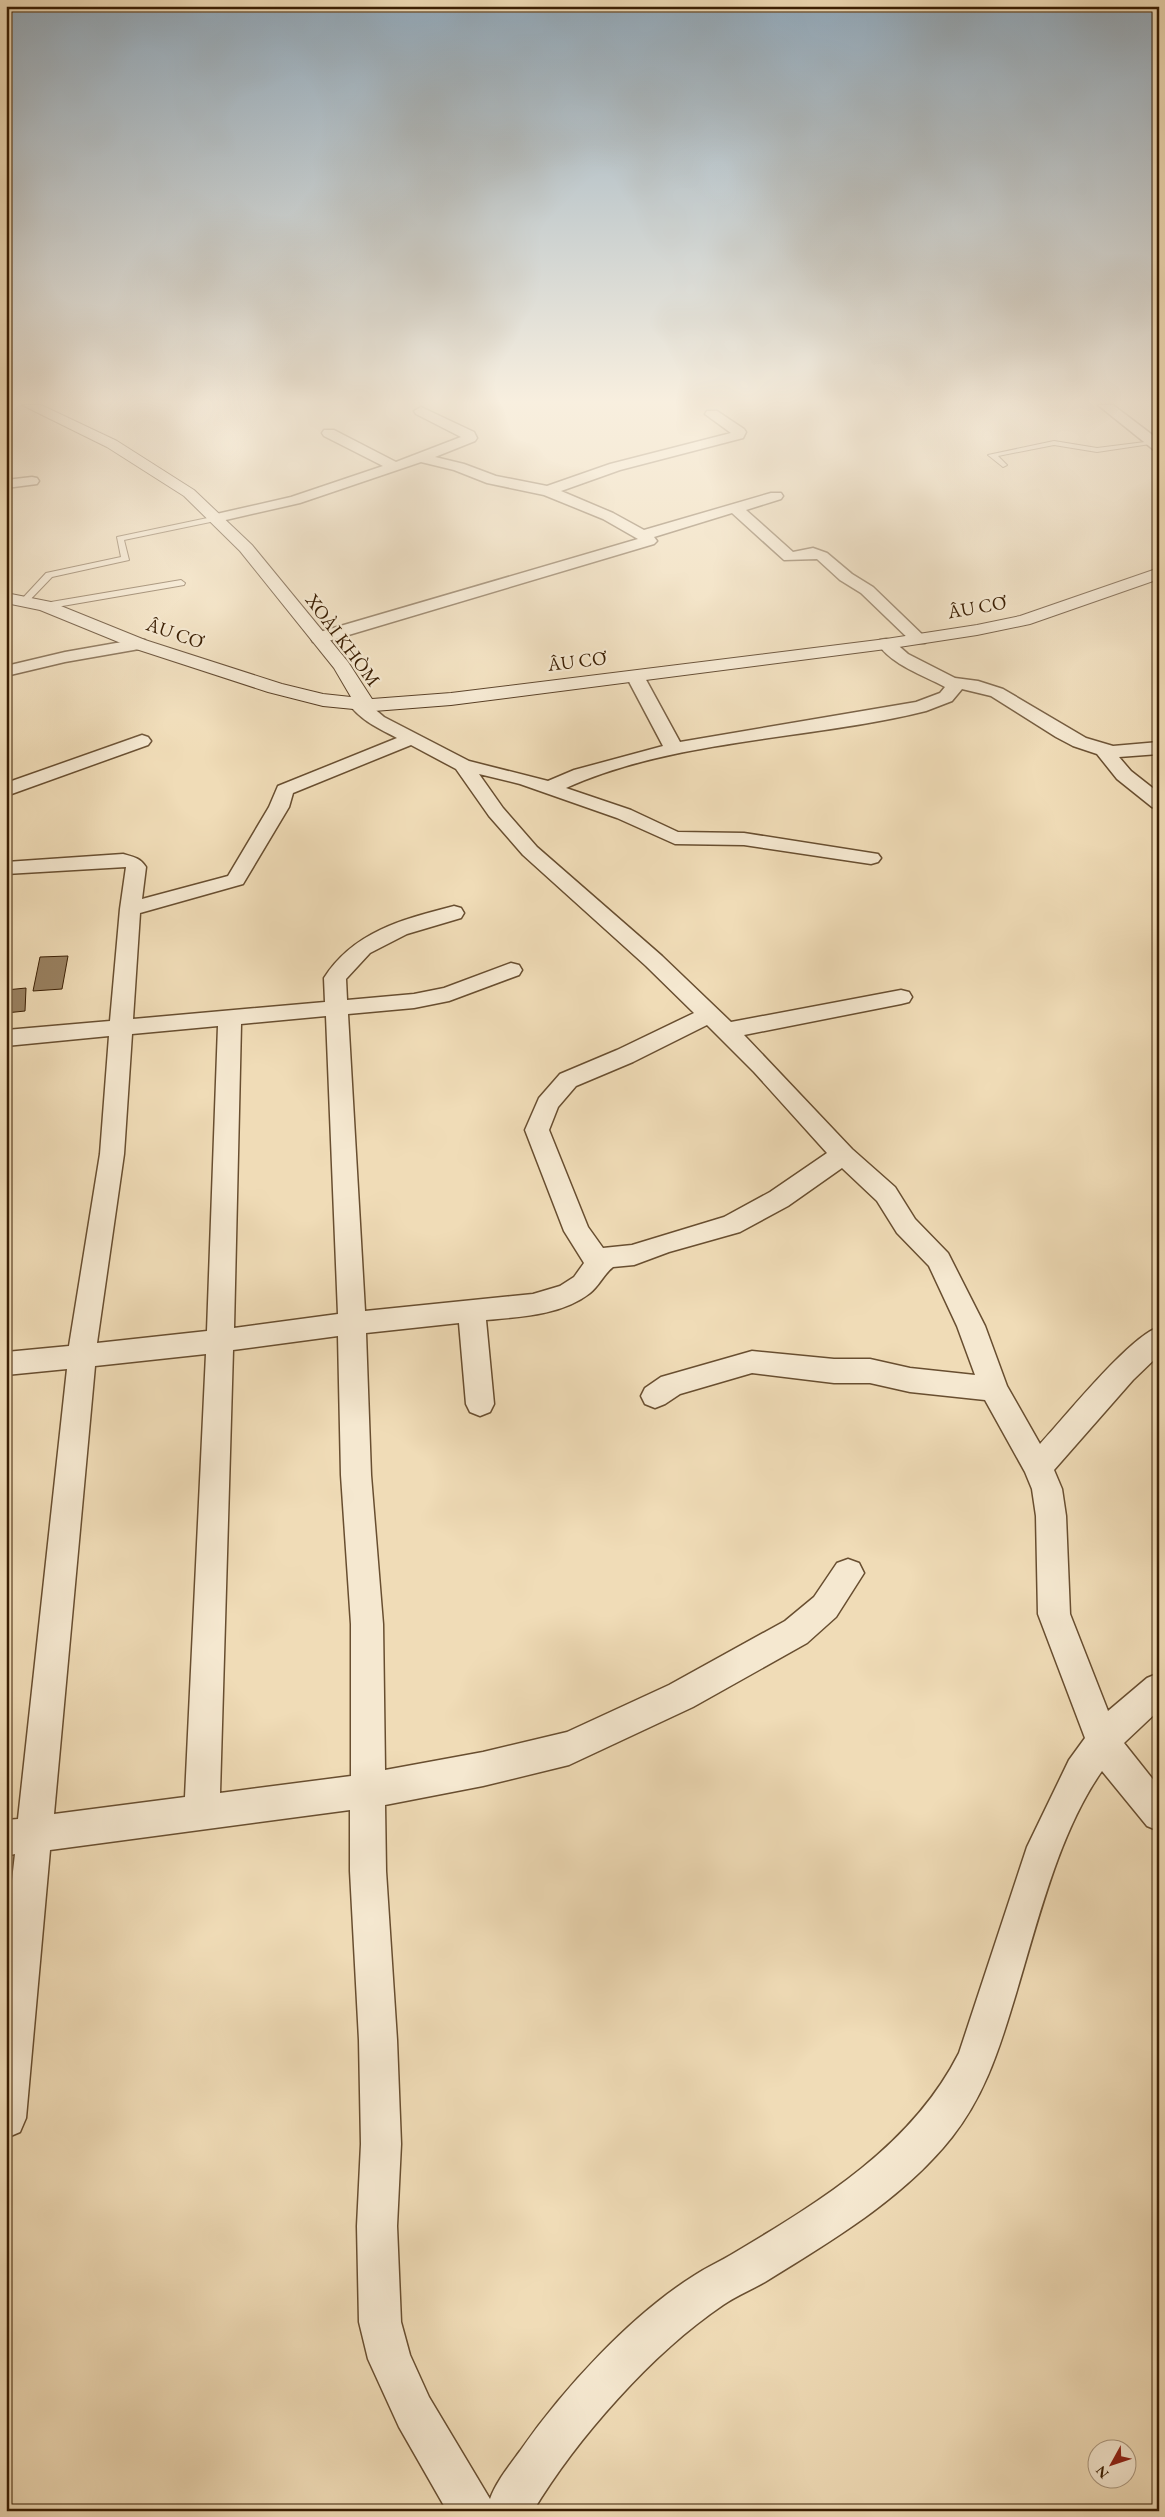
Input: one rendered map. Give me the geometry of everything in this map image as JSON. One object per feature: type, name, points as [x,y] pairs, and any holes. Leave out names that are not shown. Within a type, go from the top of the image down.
[{"type":"main road","name":"XOÀI KHÒM","points":[[222,522],[240,540],[345,670],[362,704]]},
{"type":"main road","name":"ÂU CƠ","points":[[15,600],[45,606],[139,644],[303,696],[362,704],[416,703],[918,639],[1024,620],[1159,573]]},
{"type":"street","points":[[319,638],[645,544],[649,540],[620,522]]},
{"type":"street","points":[[643,535],[686,522]]},
{"type":"street","points":[[751,522],[790,557],[813,553],[822,556],[846,577],[867,590],[918,639]]},
{"type":"street","points":[[6,670],[139,644]]},
{"type":"street","points":[[886,644],[902,658],[955,685]]},
{"type":"street","points":[[635,676],[674,749]]},
{"type":"street","points":[[547,789],[581,774],[674,749],[920,707],[946,697],[955,685],[961,683],[998,692],[1087,746],[1104,751],[1159,748]]},
{"type":"street","points":[[362,704],[378,722],[463,765],[517,778],[624,814],[675,838],[759,841],[871,858]]},
{"type":"street","points":[[130,909],[236,880],[279,807],[285,790],[410,739]]},
{"type":"street","points":[[6,790],[142,741]]},
{"type":"street","points":[[1104,751],[1124,775],[1159,803]]},
{"type":"street","points":[[463,765],[496,812],[530,851],[643,950],[768,1072],[842,1155],[886,1194],[906,1226],[939,1260],[971,1326],[994,1389],[1038,1467],[1047,1489],[1051,1516],[1054,1614],[1103,1741],[1118,1765],[1159,1814]]},
{"type":"street","points":[[6,868],[100,860],[128,861],[136,868],[130,909],[112,1154],[96,1245],[20,1836],[6,2118]]},
{"type":"street","points":[[454,913],[399,929],[362,948],[335,978],[338,1007],[352,1323],[356,1475],[367,1624],[366,1790],[381,2144],[377,2226],[380,2322],[390,2359],[414,2412],[472,2511]]},
{"type":"street","points":[[6,1038],[414,1001],[449,994],[511,970]]},
{"type":"street","points":[[599,1263],[577,1232],[537,1130],[546,1104],[568,1080],[624,1056],[718,1023],[901,997]]},
{"type":"street","points":[[202,1812],[230,1018]]},
{"type":"street","points":[[6,1364],[220,1341],[352,1323],[472,1313],[533,1305],[561,1297],[583,1284],[599,1263],[607,1257],[634,1255],[731,1225],[779,1199],[842,1155]]},
{"type":"street","points":[[472,1313],[480,1404]]},
{"type":"street","points":[[1038,1467],[1123,1372],[1159,1338]]},
{"type":"street","points":[[655,1396],[671,1385],[752,1362],[834,1371],[870,1371],[910,1380],[994,1389]]},
{"type":"street","points":[[20,1836],[366,1790],[539,1757],[569,1748],[681,1696],[796,1632],[825,1607],[848,1573]]},
{"type":"street","points":[[507,2511],[541,2455],[568,2421],[644,2344],[705,2293],[806,2233],[851,2200],[905,2156],[946,2116],[968,2081],[1046,1847],[1081,1772],[1103,1741],[1126,1715],[1159,1689]]},
{"type":"lane","points":[[15,600],[49,575],[126,558],[120,539],[196,522]]},
{"type":"lane","points":[[45,606],[182,583]]},
{"type":"building","points":[[68,956],[62,989],[33,991],[40,957]]},
{"type":"building","points":[[26,988],[25,1011],[6,1013],[6,990]]}]
